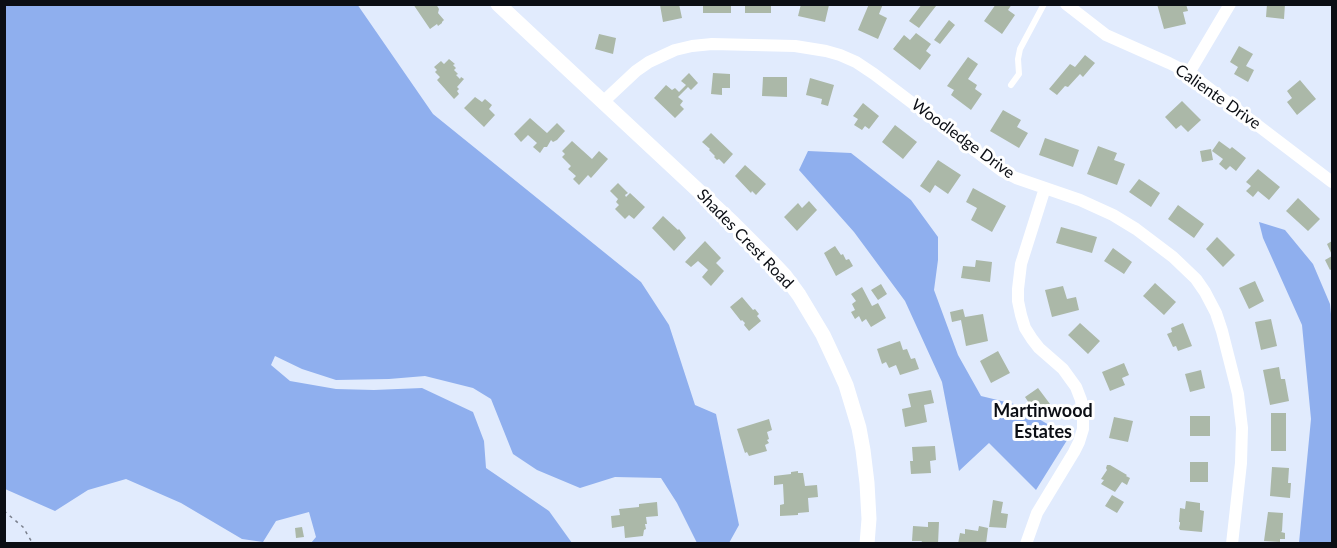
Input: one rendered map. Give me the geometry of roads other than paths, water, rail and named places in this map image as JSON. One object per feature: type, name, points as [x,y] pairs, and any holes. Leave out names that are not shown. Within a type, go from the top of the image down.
[{"type":"street","name":"Shades Crest Road","points":[[498,4],[770,259],[810,312],[837,364],[858,428],[867,483],[869,511],[867,543]]},
{"type":"street","name":"Caliente Drive","points":[[1066,4],[1106,35],[1189,73],[1332,182]]},
{"type":"street","points":[[1189,73],[1230,4]]},
{"type":"street","name":"Woodledge Drive","points":[[604,101],[649,62],[675,50],[692,46],[810,48],[840,55],[874,74],[1002,171],[1080,200],[1113,215],[1136,229],[1185,268],[1205,292],[1222,331],[1241,411],[1242,443],[1232,543]]},
{"type":"street","points":[[1026,543],[1037,513],[1074,452],[1083,429],[1081,400],[1076,387],[1063,369],[1032,339],[1020,315],[1018,289],[1021,264],[1045,188]]},
{"type":"lane","points":[[1011,85],[1019,74],[1020,49],[1044,4]]},
{"type":"district","name":"Martinwood Estates","points":[[1043,421]]}]
